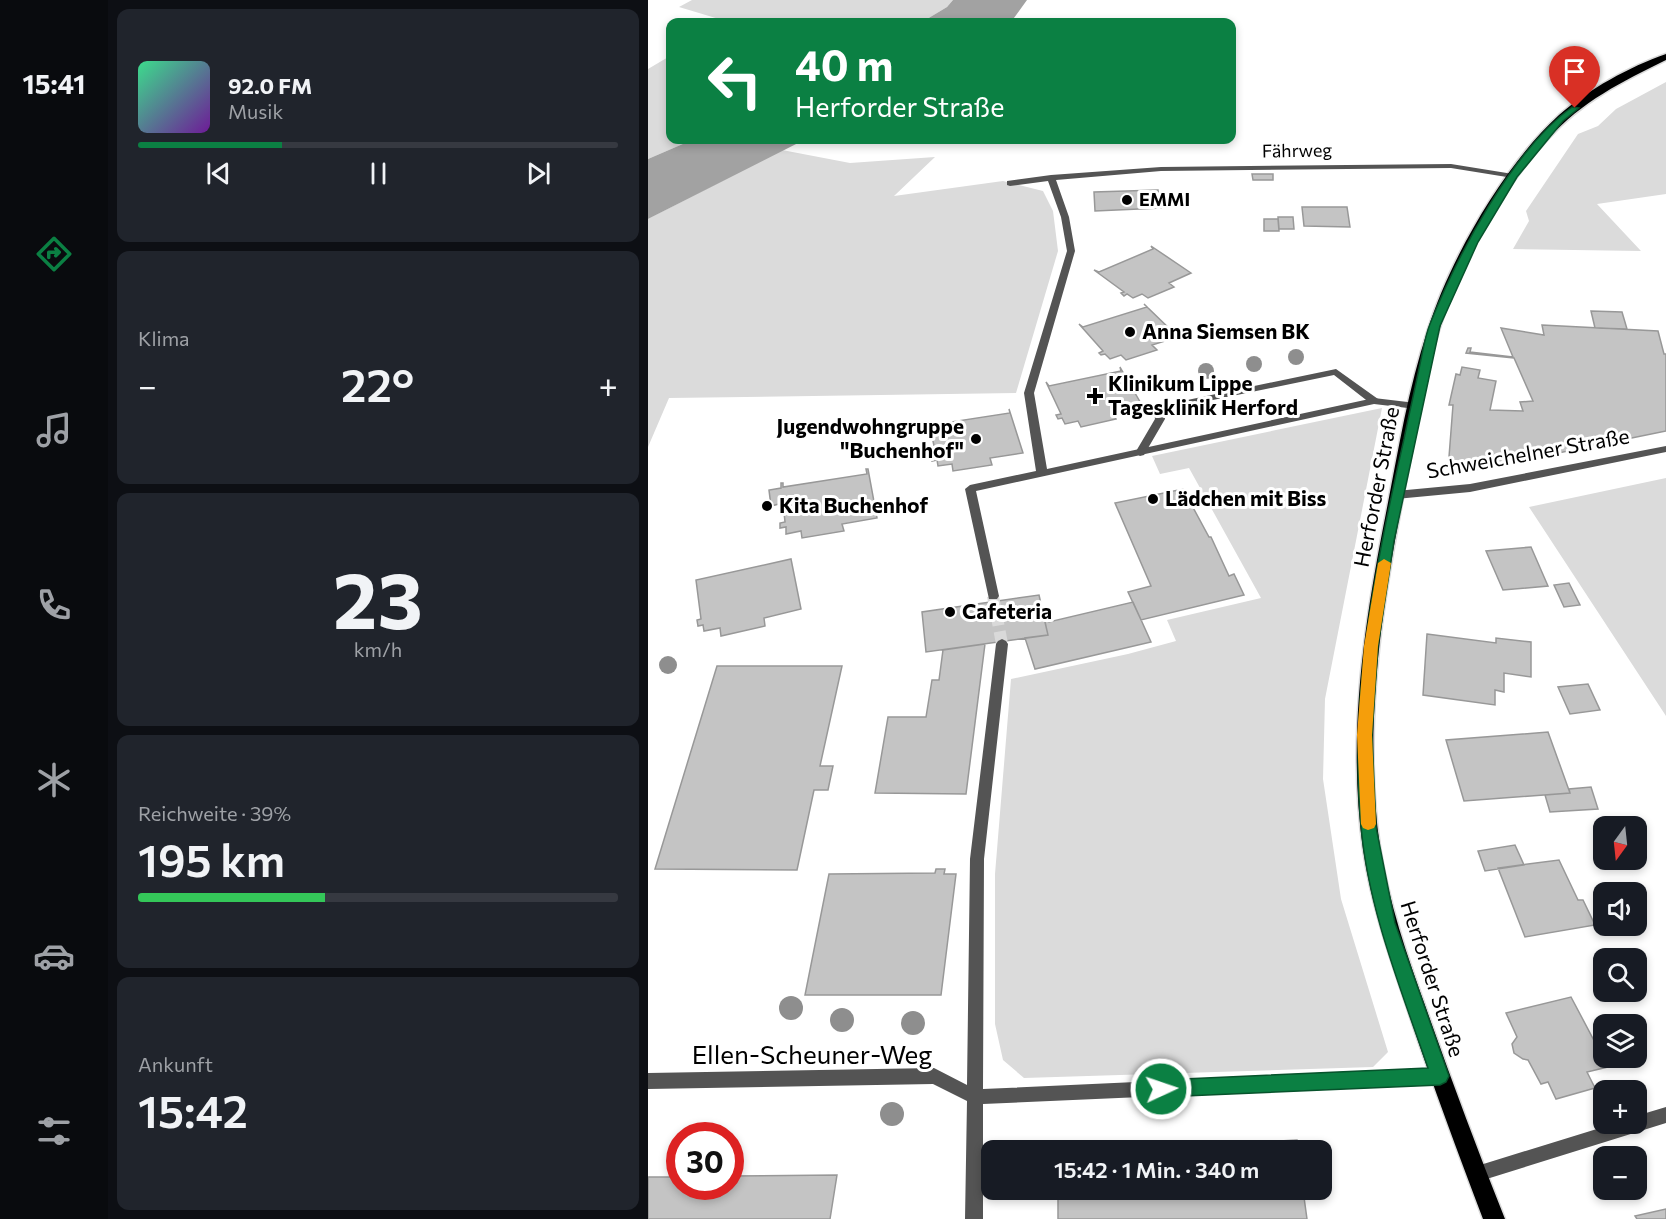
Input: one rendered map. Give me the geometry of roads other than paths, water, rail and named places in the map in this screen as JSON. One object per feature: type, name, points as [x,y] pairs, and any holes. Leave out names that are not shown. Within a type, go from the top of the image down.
[{"type":"main road","name":"Herforder Straße","points":[[1494,1219],[1440,1076],[1387,923],[1369,827],[1364,735],[1371,646],[1396,495],[1434,326],[1473,242],[1513,176],[1560,119],[1626,76],[1666,57]]},
{"type":"street","name":"Fährweg","points":[[1010,183],[1051,177],[1161,169],[1450,166],[1513,176]]},
{"type":"street","points":[[1042,473],[1029,393],[1071,251],[1065,217],[1051,177]]},
{"type":"street","points":[[1140,453],[1160,419],[1158,408],[1336,372],[1374,402]]},
{"type":"street","points":[[993,596],[970,489],[1374,402],[1416,406]]},
{"type":"street","name":"Schweichelner Straße","points":[[1396,495],[1470,488],[1666,449]]},
{"type":"street","points":[[974,1219],[976,859],[1002,644]]},
{"type":"street","name":"Ellen-Scheuner-Weg","points":[[648,1081],[934,1076],[975,1097],[1440,1076]]},
{"type":"street","points":[[1477,1174],[1666,1115]]},
{"type":"tunnel","points":[[993,596],[1002,644]]},
{"type":"place","name":"EMMI","points":[[1127,200]]},
{"type":"place","name":"Anna Siemsen BK","points":[[1130,332]]},
{"type":"place","name":"Klinikum Lippe Tagesklinik Herford","points":[[1095,396]]},
{"type":"place","name":"Jugendwohngruppe \"Buchenhof\"","points":[[976,439]]},
{"type":"place","name":"Lädchen mit Biss","points":[[1153,499]]},
{"type":"place","name":"Kita Buchenhof","points":[[767,506]]},
{"type":"place","name":"Cafeteria","points":[[950,612]]}]
